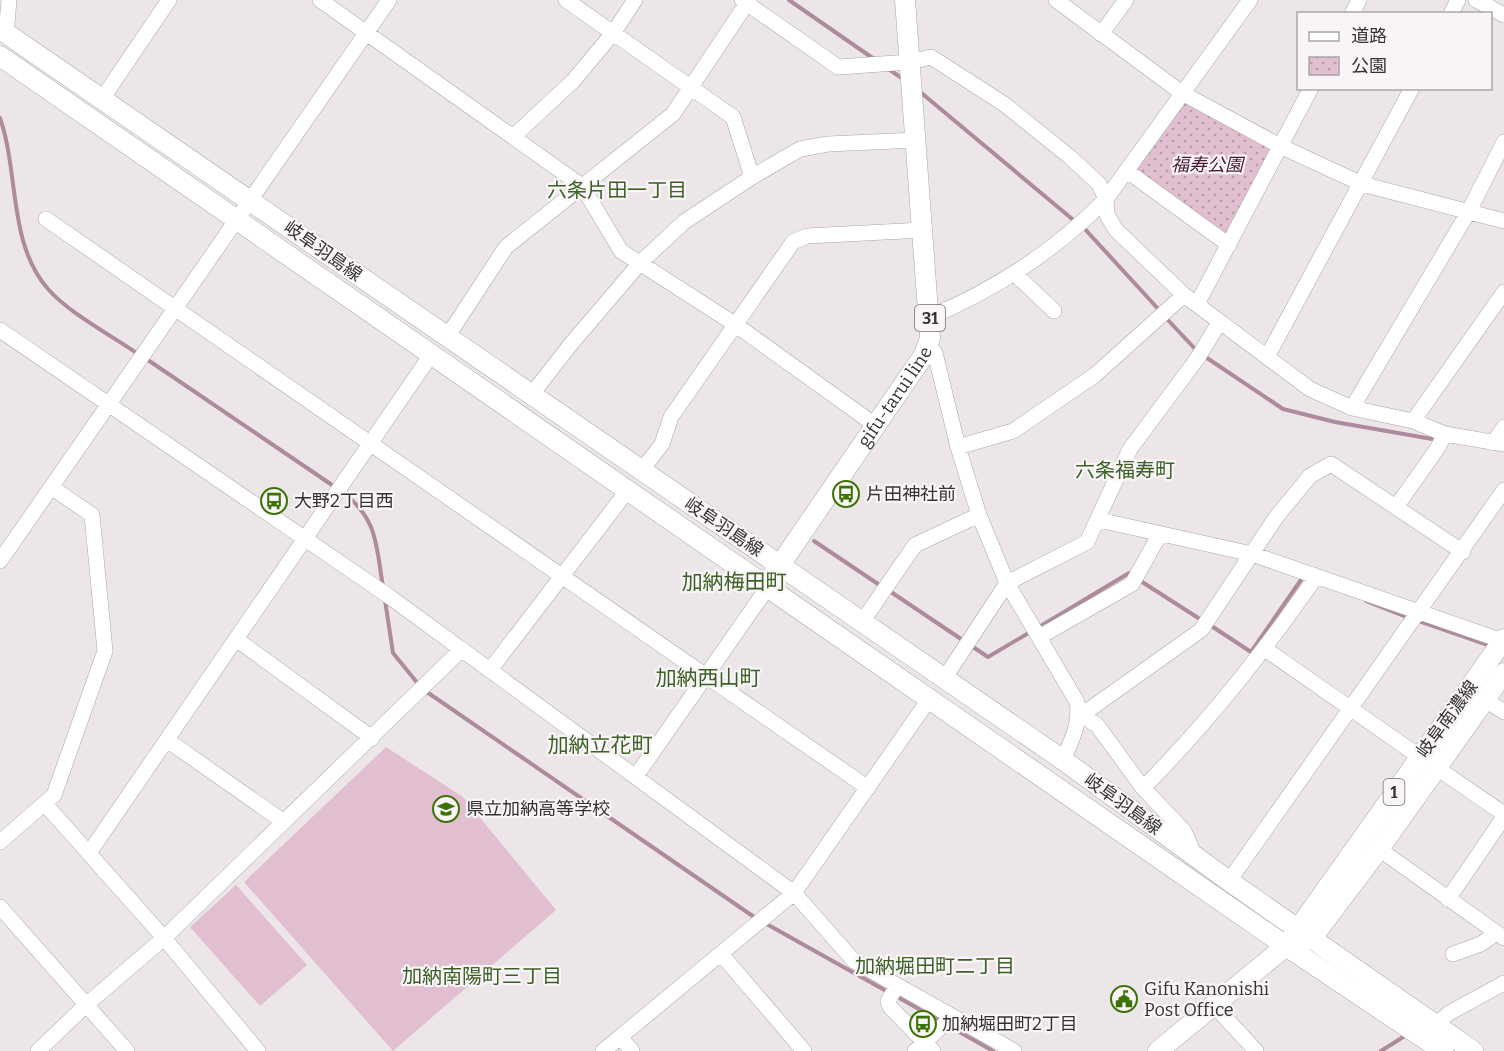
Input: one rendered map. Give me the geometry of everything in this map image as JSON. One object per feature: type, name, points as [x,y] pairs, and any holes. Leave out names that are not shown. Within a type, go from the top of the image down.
[{"type":"main road","name":"gifu-tarui line","points":[[768,587],[778,564],[924,355],[930,338],[905,0]]},
{"type":"main road","name":"岐阜羽島線","points":[[3,31],[1063,760],[1229,881],[1473,1051]]},
{"type":"main road","name":"岐阜羽島線","points":[[0,56],[1286,946],[1443,1051]]},
{"type":"main road","name":"岐阜南濃線","points":[[1304,933],[1420,757],[1503,640]]},
{"type":"main road","name":"岐阜南濃線","points":[[1304,933],[1379,849],[1504,674]]},
{"type":"main road","points":[[1158,1051],[1212,1003],[1304,933]]},
{"type":"street","points":[[3,31],[9,0]]},
{"type":"street","points":[[102,99],[169,0]]},
{"type":"street","points":[[320,0],[582,186],[621,251],[736,325],[875,425]]},
{"type":"street","points":[[0,561],[107,403],[147,349],[389,0]]},
{"type":"street","points":[[566,0],[733,117],[752,177]]},
{"type":"street","points":[[514,136],[573,81],[614,32],[635,0]]},
{"type":"street","points":[[1056,0],[1182,93],[1280,146],[1362,184],[1504,220]]},
{"type":"street","points":[[1101,33],[1126,0]]},
{"type":"street","points":[[930,317],[989,290],[1015,274],[1038,258],[1106,199],[1250,0]]},
{"type":"street","points":[[1476,0],[1504,15]]},
{"type":"street","points":[[447,337],[506,247],[673,114],[746,1],[838,67],[910,62],[931,57],[1004,104],[1070,157],[1099,184],[1106,199],[1107,215],[1116,230],[1184,294],[1219,323],[1310,389],[1352,408],[1413,421],[1445,434],[1498,443],[1504,427]]},
{"type":"street","points":[[1197,304],[1310,90]]},
{"type":"street","points":[[1267,357],[1411,90]]},
{"type":"street","points":[[532,394],[640,263],[684,222],[752,177],[800,149],[828,144],[916,140]]},
{"type":"street","points":[[1352,408],[1468,211],[1504,142]]},
{"type":"street","points":[[1127,171],[1229,245]]},
{"type":"street","points":[[46,219],[868,788]]},
{"type":"street","points":[[641,471],[662,444],[671,417],[793,242],[807,236],[923,230]]},
{"type":"street","points":[[1015,274],[1054,311]]},
{"type":"street","points":[[1413,421],[1504,292]]},
{"type":"street","points":[[958,447],[1013,431],[1095,375],[1184,294]]},
{"type":"street","points":[[944,679],[1007,582],[1088,543],[1130,449],[1197,359],[1219,323]]},
{"type":"street","points":[[0,330],[390,597],[794,893],[854,961],[893,993],[946,1023],[1014,1051]]},
{"type":"street","points":[[928,345],[935,353],[958,447],[979,515],[1007,582],[1077,702],[1079,714],[1075,731],[1063,760]]},
{"type":"street","points":[[89,853],[431,355]]},
{"type":"street","points":[[1396,507],[1445,434]]},
{"type":"street","points":[[1079,714],[1090,709],[1201,630],[1277,516],[1310,476],[1331,464],[1463,552]]},
{"type":"street","points":[[0,842],[54,795],[105,651],[92,515],[51,487]]},
{"type":"street","points":[[490,670],[628,489]]},
{"type":"street","points":[[1229,881],[1463,552],[1504,490]]},
{"type":"street","points":[[862,622],[915,544],[979,515]]},
{"type":"street","points":[[1099,520],[1252,554],[1503,640]]},
{"type":"street","points":[[1039,637],[1132,584],[1160,534]]},
{"type":"street","points":[[1143,788],[1194,736],[1265,649],[1311,584],[1314,575]]},
{"type":"street","points":[[636,776],[768,587]]},
{"type":"street","points":[[236,639],[372,738]]},
{"type":"street","points":[[38,1051],[86,1005],[164,938],[462,649]]},
{"type":"street","points":[[1265,649],[1420,757]]},
{"type":"street","points":[[603,1051],[794,893],[930,698]]},
{"type":"street","points":[[1486,700],[1504,712]]},
{"type":"street","points":[[1079,714],[1097,725],[1143,788],[1184,831],[1196,857]]},
{"type":"street","points":[[166,740],[284,822]]},
{"type":"street","points":[[1437,768],[1504,815],[1448,899]]},
{"type":"street","points":[[45,804],[164,938],[258,1051]]},
{"type":"street","points":[[1379,849],[1500,935],[1452,954]]},
{"type":"street","points":[[0,907],[127,1051]]},
{"type":"street","points":[[721,954],[804,1051]]},
{"type":"street","points":[[1436,1025],[1449,1013],[1504,983]]},
{"type":"street","points":[[893,993],[890,1007],[924,1048],[946,1023]]},
{"type":"street","points":[[1212,1003],[1256,1051]]},
{"type":"street","points":[[620,1037],[632,1051]]},
{"type":"green space","name":"福寿公園","points":[[1183,96],[1276,147],[1228,241],[1130,171]]},
{"type":"green space","points":[[386,747],[463,797],[556,910],[393,1051],[244,882]]},
{"type":"green space","points":[[236,885],[307,965],[260,1006],[190,927]]},
{"type":"waterway","points":[[789,0],[874,59]]},
{"type":"waterway","points":[[887,68],[903,79]]},
{"type":"waterway","points":[[919,91],[1077,223]]},
{"type":"waterway","points":[[0,118],[10,161],[20,229],[35,271],[48,289],[68,307],[138,354]]},
{"type":"waterway","points":[[1083,227],[1161,312]]},
{"type":"waterway","points":[[1166,318],[1198,352]]},
{"type":"waterway","points":[[1204,356],[1283,409],[1335,422],[1438,440]]},
{"type":"waterway","points":[[145,358],[335,487]]},
{"type":"waterway","points":[[341,491],[353,501],[369,522],[376,545],[383,587]]},
{"type":"waterway","points":[[814,541],[881,586]]},
{"type":"waterway","points":[[1039,627],[1129,573],[1133,575]]},
{"type":"waterway","points":[[1210,625],[1251,652],[1303,577],[1305,578]]},
{"type":"waterway","points":[[1139,580],[1203,621]]},
{"type":"waterway","points":[[888,590],[964,641]]},
{"type":"waterway","points":[[385,600],[393,653],[419,685]]},
{"type":"waterway","points":[[1366,601],[1409,618]]},
{"type":"waterway","points":[[1416,620],[1491,646]]},
{"type":"waterway","points":[[970,645],[988,657],[1032,631]]},
{"type":"waterway","points":[[424,690],[757,919]]},
{"type":"waterway","points":[[763,922],[888,992]]},
{"type":"waterway","points":[[894,995],[940,1021]]},
{"type":"waterway","points":[[949,1026],[993,1051]]},
{"type":"waterway","points":[[1381,1051],[1408,1034]]},
{"type":"place","name":"片田神社前","points":[[846,494]]},
{"type":"place","name":"大野2丁目西","points":[[274,501]]},
{"type":"place","name":"県立加納高等学校","points":[[446,809]]},
{"type":"place","name":"Gifu Kanonishi Post Office","points":[[1124,999]]},
{"type":"place","name":"加納堀田町2丁目","points":[[923,1024]]},
{"type":"district","name":"六条片田一丁目","points":[[617,190]]},
{"type":"district","name":"六条福寿町","points":[[1125,470]]},
{"type":"district","name":"加納梅田町","points":[[734,582]]},
{"type":"district","name":"加納西山町","points":[[708,678]]},
{"type":"district","name":"加納立花町","points":[[600,745]]},
{"type":"district","name":"加納堀田町二丁目","points":[[935,966]]},
{"type":"district","name":"加納南陽町三丁目","points":[[482,976]]}]
